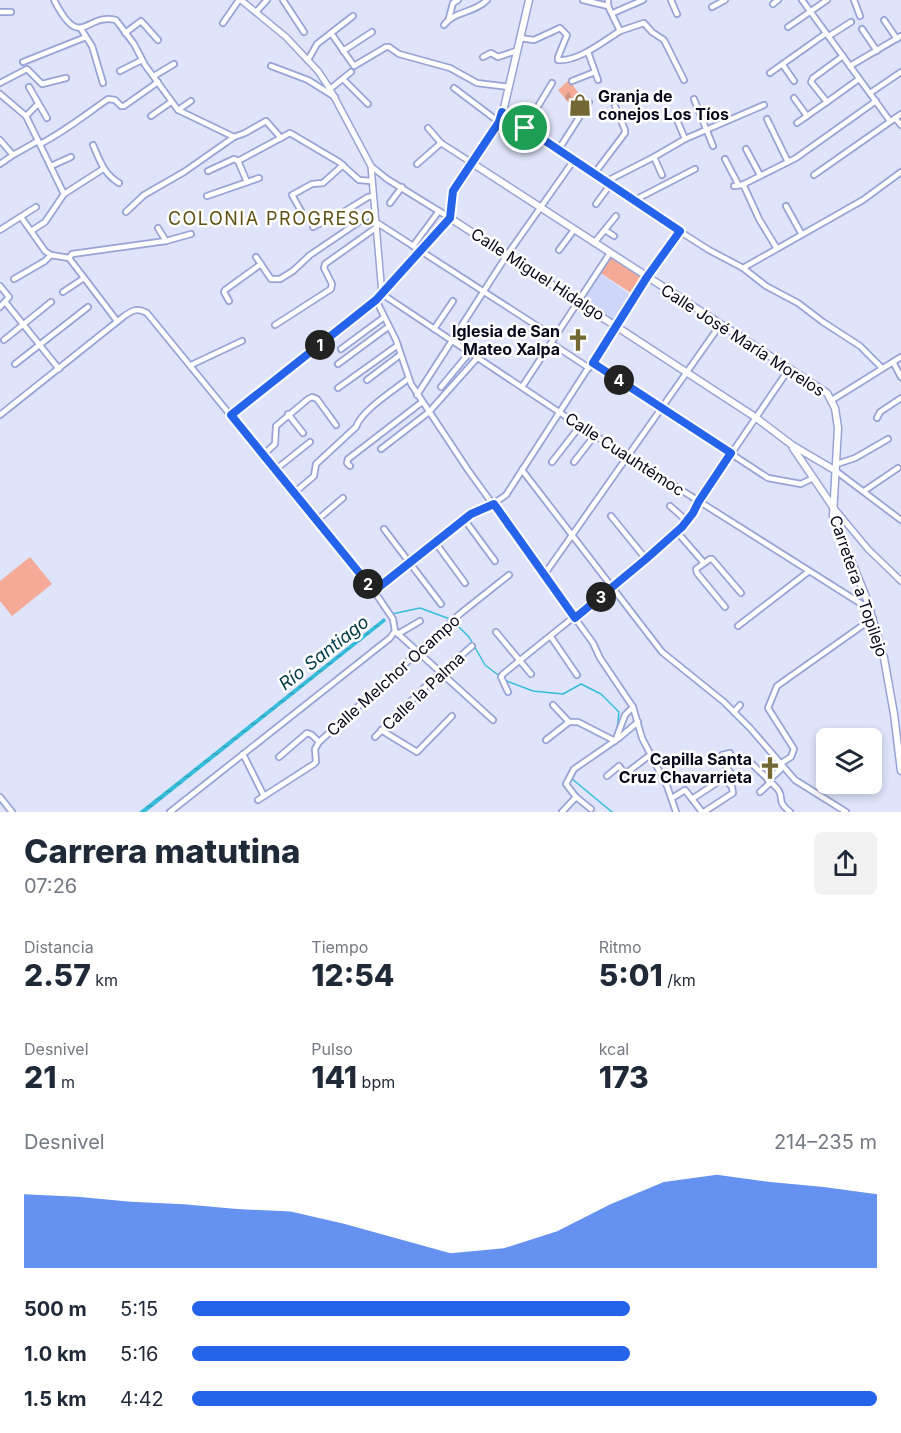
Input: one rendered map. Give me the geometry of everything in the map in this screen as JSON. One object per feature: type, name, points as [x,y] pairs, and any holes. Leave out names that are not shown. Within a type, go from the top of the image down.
[{"type":"main road","points":[[450,218],[453,191],[499,122],[529,0]]},
{"type":"main road","name":"Calle José María Morelos","points":[[472,163],[821,388],[832,400],[838,428],[833,507]]},
{"type":"main road","name":"Calle Miguel Hidalgo","points":[[450,218],[686,371],[755,417],[792,446],[837,467]]},
{"type":"main road","name":"Calle Miguel Hidalgo","points":[[792,446],[833,507]]},
{"type":"main road","name":"Carretera a Topilejo","points":[[833,507],[836,524],[871,610],[884,657],[901,771]]},
{"type":"street","points":[[64,0],[55,2],[64,19],[81,28],[92,46],[103,83]]},
{"type":"street","points":[[256,12],[267,0]]},
{"type":"street","points":[[283,0],[304,32]]},
{"type":"street","points":[[444,25],[449,18],[453,3],[458,0]]},
{"type":"street","points":[[449,18],[474,9],[487,0]]},
{"type":"street","points":[[583,0],[608,3],[620,31]]},
{"type":"street","points":[[613,12],[643,0]]},
{"type":"street","points":[[671,0],[677,14]]},
{"type":"street","points":[[712,7],[725,0]]},
{"type":"street","points":[[772,4],[778,0]]},
{"type":"street","points":[[802,0],[876,101],[901,124]]},
{"type":"street","points":[[788,27],[827,0]]},
{"type":"street","points":[[854,0],[860,16]]},
{"type":"street","points":[[222,23],[242,1],[286,37],[308,60],[335,97],[371,166],[382,294]]},
{"type":"street","points":[[0,12],[11,12]]},
{"type":"street","points":[[308,60],[317,44],[353,16]]},
{"type":"street","points":[[81,28],[113,19],[120,23],[174,106],[234,137]]},
{"type":"street","points":[[850,66],[899,37],[884,20]]},
{"type":"street","points":[[125,33],[141,21],[158,40]]},
{"type":"street","points":[[770,73],[851,22]]},
{"type":"street","points":[[520,38],[534,40],[560,28],[567,35],[558,57],[558,60],[563,60],[588,52],[620,31],[644,23],[664,40],[684,81]]},
{"type":"street","points":[[862,29],[877,51]]},
{"type":"street","points":[[343,51],[372,32]]},
{"type":"street","points":[[331,33],[356,66],[389,47],[399,54],[450,68],[477,83],[508,87]]},
{"type":"street","points":[[23,62],[86,37]]},
{"type":"street","points":[[483,57],[491,53],[498,57],[516,51]]},
{"type":"street","points":[[588,52],[598,80]]},
{"type":"street","points":[[827,102],[811,80],[843,56]]},
{"type":"street","points":[[120,71],[142,60]]},
{"type":"street","points":[[154,76],[174,64]]},
{"type":"street","points":[[783,65],[794,81]]},
{"type":"street","points":[[271,66],[308,80],[335,97]]},
{"type":"street","points":[[0,83],[25,69],[28,69],[42,84],[66,78]]},
{"type":"street","points":[[330,89],[351,72]]},
{"type":"street","points":[[572,81],[595,72]]},
{"type":"street","points":[[870,93],[901,72]]},
{"type":"street","points":[[343,79],[368,104]]},
{"type":"street","points":[[798,123],[859,79]]},
{"type":"street","points":[[0,164],[39,142],[62,134],[69,126],[108,99],[115,100],[124,106],[158,82]]},
{"type":"street","points":[[525,128],[552,83]]},
{"type":"street","points":[[28,87],[46,118]]},
{"type":"street","points":[[454,88],[499,122]]},
{"type":"street","points":[[0,94],[26,116],[64,194]]},
{"type":"street","points":[[794,98],[807,116]]},
{"type":"street","points":[[694,99],[713,146]]},
{"type":"street","points":[[151,116],[191,101]]},
{"type":"street","points":[[739,185],[788,162],[876,101]]},
{"type":"street","points":[[559,149],[589,102]]},
{"type":"street","points":[[26,116],[38,104]]},
{"type":"street","points":[[605,182],[654,158],[685,139],[764,105]]},
{"type":"street","points":[[594,174],[625,133],[615,106]]},
{"type":"street","points":[[502,112],[633,201],[709,250],[742,268],[765,286],[798,303],[851,339],[882,368]]},
{"type":"street","points":[[814,175],[901,114]]},
{"type":"street","points":[[767,119],[788,162]]},
{"type":"street","points":[[677,120],[685,139]]},
{"type":"street","points":[[126,212],[144,195],[184,172],[234,137],[266,121],[281,138]]},
{"type":"street","points":[[428,129],[441,143],[472,163]]},
{"type":"street","points":[[208,171],[234,159],[238,161],[290,133],[343,165],[359,180],[372,181]]},
{"type":"street","points":[[0,140],[14,155]]},
{"type":"street","points":[[417,164],[441,143]]},
{"type":"street","points":[[93,145],[104,169],[111,178],[119,183]]},
{"type":"street","points":[[746,149],[760,176]]},
{"type":"street","points":[[51,166],[70,157]]},
{"type":"street","points":[[654,158],[662,176]]},
{"type":"street","points":[[725,159],[776,247]]},
{"type":"street","points":[[417,395],[507,255],[574,160]]},
{"type":"street","points":[[238,161],[247,182]]},
{"type":"street","points":[[301,211],[292,195],[312,184],[324,183],[343,165]]},
{"type":"street","name":"Calle Miguel Hidalgo","points":[[371,166],[387,179],[450,218]]},
{"type":"street","points":[[32,231],[45,222],[64,194],[104,169]]},
{"type":"street","points":[[633,201],[695,169]]},
{"type":"street","points":[[742,268],[863,200],[901,172]]},
{"type":"street","points":[[207,196],[259,178]]},
{"type":"street","points":[[596,204],[610,186]]},
{"type":"street","points":[[390,203],[402,187]]},
{"type":"street","points":[[313,227],[373,196]]},
{"type":"street","points":[[786,206],[801,233]]},
{"type":"street","points":[[0,230],[36,207]]},
{"type":"street","points":[[256,257],[271,279],[280,279],[293,271],[310,255],[375,211]]},
{"type":"street","points":[[413,246],[439,211]]},
{"type":"street","points":[[594,243],[616,216]]},
{"type":"street","points":[[21,217],[45,251],[51,255],[69,258],[117,321]]},
{"type":"street","points":[[231,415],[376,300],[450,218]]},
{"type":"street","points":[[376,224],[483,292],[590,368]]},
{"type":"street","points":[[275,325],[332,288],[324,268],[325,264],[376,224]]},
{"type":"street","points":[[158,228],[166,241]]},
{"type":"street","points":[[560,250],[574,230]]},
{"type":"street","points":[[605,230],[614,236]]},
{"type":"street","points":[[374,591],[464,519],[494,504],[506,495],[647,277],[680,231]]},
{"type":"street","points":[[69,258],[72,254],[166,241],[191,234]]},
{"type":"street","points":[[522,387],[610,253]]},
{"type":"street","points":[[14,279],[51,255]]},
{"type":"street","points":[[229,301],[225,290],[261,264]]},
{"type":"street","points":[[63,292],[84,278]]},
{"type":"street","points":[[0,286],[9,297],[0,307]]},
{"type":"street","name":"Calle Cuauhtémoc","points":[[382,294],[580,426],[871,610]]},
{"type":"street","points":[[376,300],[398,345],[408,379],[417,395],[575,618],[633,707],[650,756],[672,798],[676,812]]},
{"type":"street","points":[[434,329],[453,301]]},
{"type":"street","points":[[4,340],[51,302]]},
{"type":"street","points":[[6,303],[58,369]]},
{"type":"street","points":[[15,364],[88,307]]},
{"type":"street","points":[[1,413],[117,321],[134,310],[147,313],[374,591],[393,619],[397,633],[493,720]]},
{"type":"street","points":[[341,350],[383,318]]},
{"type":"street","points":[[544,575],[720,325]]},
{"type":"street","points":[[338,364],[388,327]]},
{"type":"street","points":[[190,365],[242,341]]},
{"type":"street","points":[[338,388],[398,345]]},
{"type":"street","points":[[441,387],[470,352]]},
{"type":"street","points":[[367,380],[400,355]]},
{"type":"street","points":[[381,449],[429,412],[477,357]]},
{"type":"street","points":[[832,400],[901,357]]},
{"type":"street","points":[[892,362],[901,377]]},
{"type":"street","points":[[593,363],[772,480],[801,484],[813,478]]},
{"type":"street","points":[[508,692],[502,680],[521,660],[646,559],[687,521],[789,369]]},
{"type":"street","points":[[294,494],[314,476],[316,464],[356,427],[364,415],[408,379]]},
{"type":"street","points":[[263,455],[275,444],[276,426],[288,414],[312,397],[317,399],[336,425]]},
{"type":"street","points":[[877,418],[880,412],[901,398]]},
{"type":"street","points":[[350,466],[347,463],[348,459],[422,402]]},
{"type":"street","points":[[288,414],[303,433]]},
{"type":"street","points":[[552,462],[580,426]]},
{"type":"street","points":[[574,462],[595,435]]},
{"type":"street","points":[[888,439],[837,467],[901,520]]},
{"type":"street","points":[[275,470],[310,442]]},
{"type":"street","points":[[864,491],[898,468]]},
{"type":"street","points":[[522,470],[662,652],[734,712],[795,780],[846,812]]},
{"type":"street","points":[[316,521],[343,498]]},
{"type":"street","points":[[670,506],[687,521]]},
{"type":"street","points":[[833,507],[868,549],[901,581]]},
{"type":"street","points":[[611,516],[646,559]]},
{"type":"street","points":[[464,519],[495,561]]},
{"type":"street","points":[[384,529],[441,604]]},
{"type":"street","points":[[677,532],[704,563]]},
{"type":"street","points":[[435,542],[465,583]]},
{"type":"street","points":[[725,607],[696,571],[704,563],[712,560],[741,593]]},
{"type":"street","points":[[738,626],[808,572]]},
{"type":"street","name":"Calle Melchor Ocampo","points":[[258,800],[314,764],[316,762],[315,748],[319,742],[453,621],[509,575]]},
{"type":"street","points":[[760,792],[791,757],[794,749],[768,708],[775,688],[873,618]]},
{"type":"street","points":[[170,812],[390,638],[420,621]]},
{"type":"street","points":[[496,632],[531,674]]},
{"type":"street","points":[[551,637],[577,675]]},
{"type":"street","name":"Calle la Palma","points":[[375,737],[417,694],[472,646]]},
{"type":"street","points":[[553,705],[569,722]]},
{"type":"street","points":[[734,712],[740,705]]},
{"type":"street","points":[[612,740],[625,715],[633,707]]},
{"type":"street","points":[[381,730],[417,752],[452,716]]},
{"type":"street","points":[[546,740],[569,722],[578,722],[612,740]]},
{"type":"street","points":[[591,809],[567,787],[567,780],[574,768],[638,722]]},
{"type":"street","points":[[279,757],[307,733],[319,742]]},
{"type":"street","points":[[692,800],[730,772],[721,757],[730,753]]},
{"type":"street","points":[[243,754],[264,796]]},
{"type":"street","points":[[607,776],[619,766],[625,774],[650,756]]},
{"type":"street","points":[[747,758],[780,792],[782,805],[789,812]]},
{"type":"street","points":[[672,798],[685,790],[703,812],[734,790],[724,777]]},
{"type":"street","points":[[0,797],[12,812]]},
{"type":"street","points":[[561,812],[576,797]]},
{"type":"street","points":[[714,806],[719,812]]},
{"type":"shaded area","points":[[599,273],[633,297],[616,322],[582,299]]},
{"type":"green space","points":[[569,80],[583,99],[573,108],[558,90]]},
{"type":"green space","points":[[610,255],[645,279],[634,295],[599,272]]},
{"type":"green space","points":[[30,557],[52,584],[12,616],[0,601],[0,581]]},
{"type":"water","points":[[384,618],[386,621],[146,812],[139,812]]},
{"type":"waterway","name":"Río Santiago","points":[[392,614],[420,608],[450,619]]},
{"type":"waterway","name":"Río Santiago","points":[[454,622],[469,637],[485,665],[501,677]]},
{"type":"waterway","name":"Río Santiago","points":[[504,680],[533,691],[563,694],[581,684],[601,694],[619,712],[617,730]]},
{"type":"waterway","name":"Río Santiago","points":[[571,778],[612,812]]},
{"type":"place","name":"Granja de conejos Los Tíos","points":[[580,105]]},
{"type":"place","name":"Iglesia de San Mateo Xalpa","points":[[578,340]]},
{"type":"place","name":"Capilla Santa Cruz Chavarrieta","points":[[770,768]]},
{"type":"district","name":"COLONIA PROGRESO","points":[[272,219]]},
{"type":"route","points":[[502,112],[525,128],[680,231],[647,277],[593,363],[731,453],[682,527],[657,551],[575,618],[494,504],[471,514],[374,591],[231,415],[376,300],[450,218],[453,191],[499,122],[502,112]]}]
